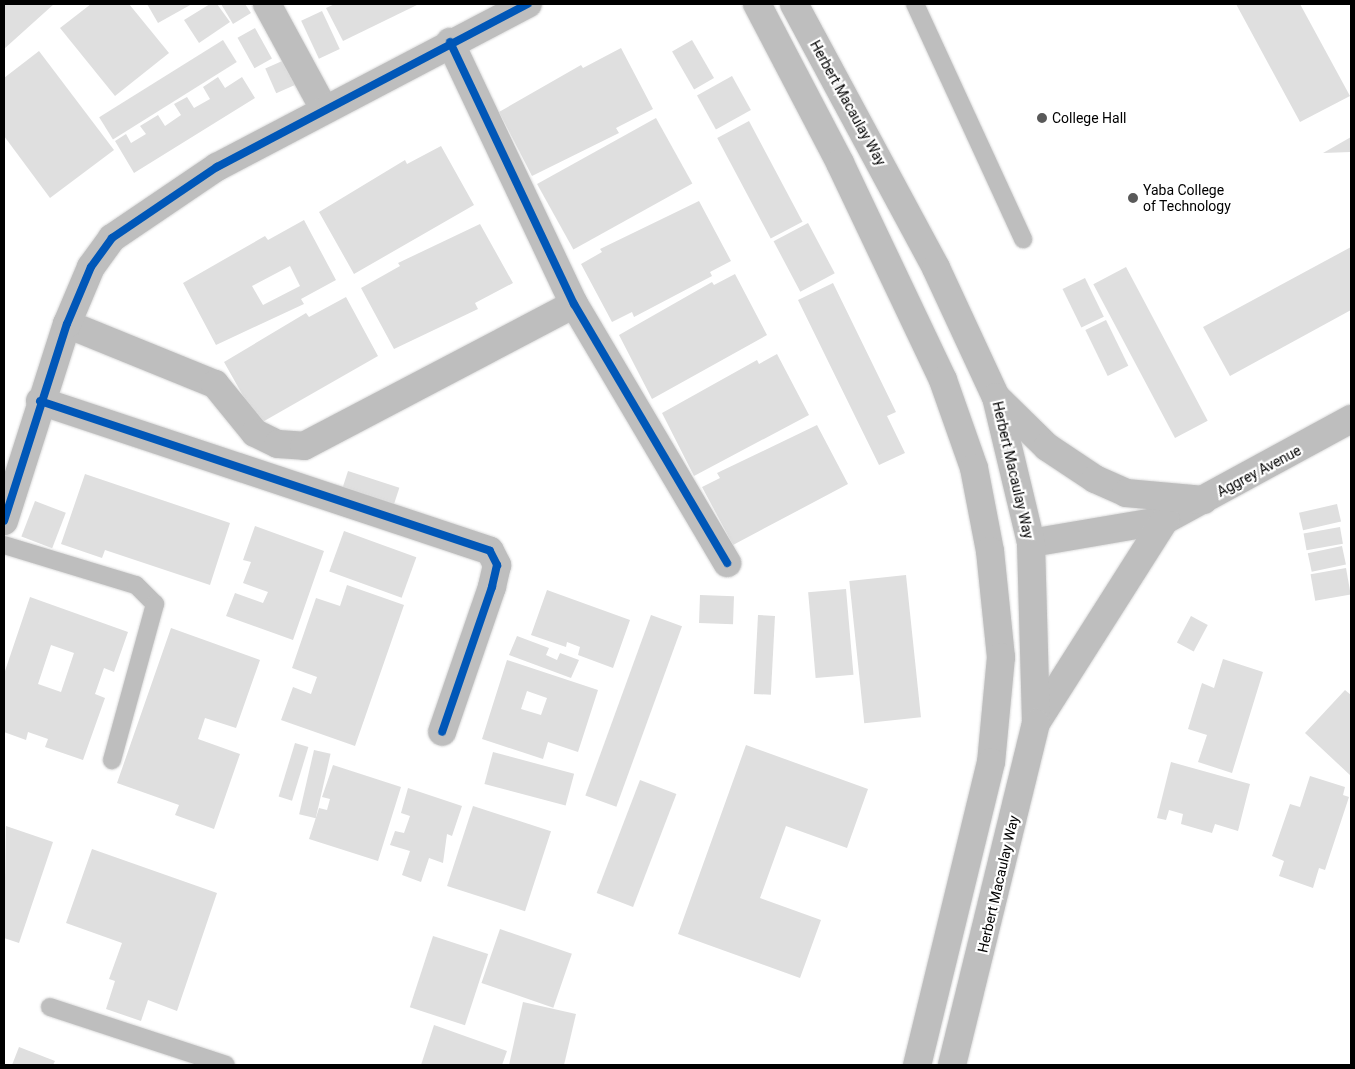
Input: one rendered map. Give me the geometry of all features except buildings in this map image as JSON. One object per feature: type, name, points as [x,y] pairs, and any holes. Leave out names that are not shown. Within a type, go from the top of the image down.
[{"type":"main road","points":[[266,4],[324,109]]},
{"type":"main road","points":[[4,521],[40,400],[67,324],[91,267],[112,238],[217,167],[450,42],[528,4]]},
{"type":"main road","points":[[757,4],[840,163],[943,380],[974,468],[990,552],[1001,656],[991,762],[917,1065]]},
{"type":"main road","name":"Herbert Macaulay Way","points":[[794,4],[936,268],[996,396],[1031,543],[1036,723],[952,1065]]},
{"type":"main road","points":[[450,42],[574,304],[727,564]]},
{"type":"main road","points":[[67,324],[215,384],[255,433],[278,444],[304,446],[574,304]]},
{"type":"main road","points":[[996,396],[1047,447],[1095,479],[1126,493],[1204,500]]},
{"type":"main road","points":[[40,400],[490,551],[497,565],[492,586],[442,732]]},
{"type":"main road","name":"Aggrey Avenue","points":[[1165,520],[1351,419]]},
{"type":"main road","points":[[1031,543],[1165,520]]},
{"type":"main road","points":[[1036,723],[1165,520]]},
{"type":"lane","points":[[915,4],[1023,239]]},
{"type":"lane","points":[[4,545],[136,585],[155,604],[112,760]]},
{"type":"lane","points":[[50,1007],[226,1065]]},
{"type":"cycle path","points":[[4,521],[67,324],[91,267],[112,238],[217,167],[528,4]]},
{"type":"cycle path","points":[[450,42],[574,304],[727,563]]},
{"type":"cycle path","points":[[40,401],[490,551],[497,565],[492,587],[442,732]]},
{"type":"place","name":"College Hall","points":[[1042,118]]},
{"type":"place","name":"Yaba College of Technology","points":[[1133,198]]}]
